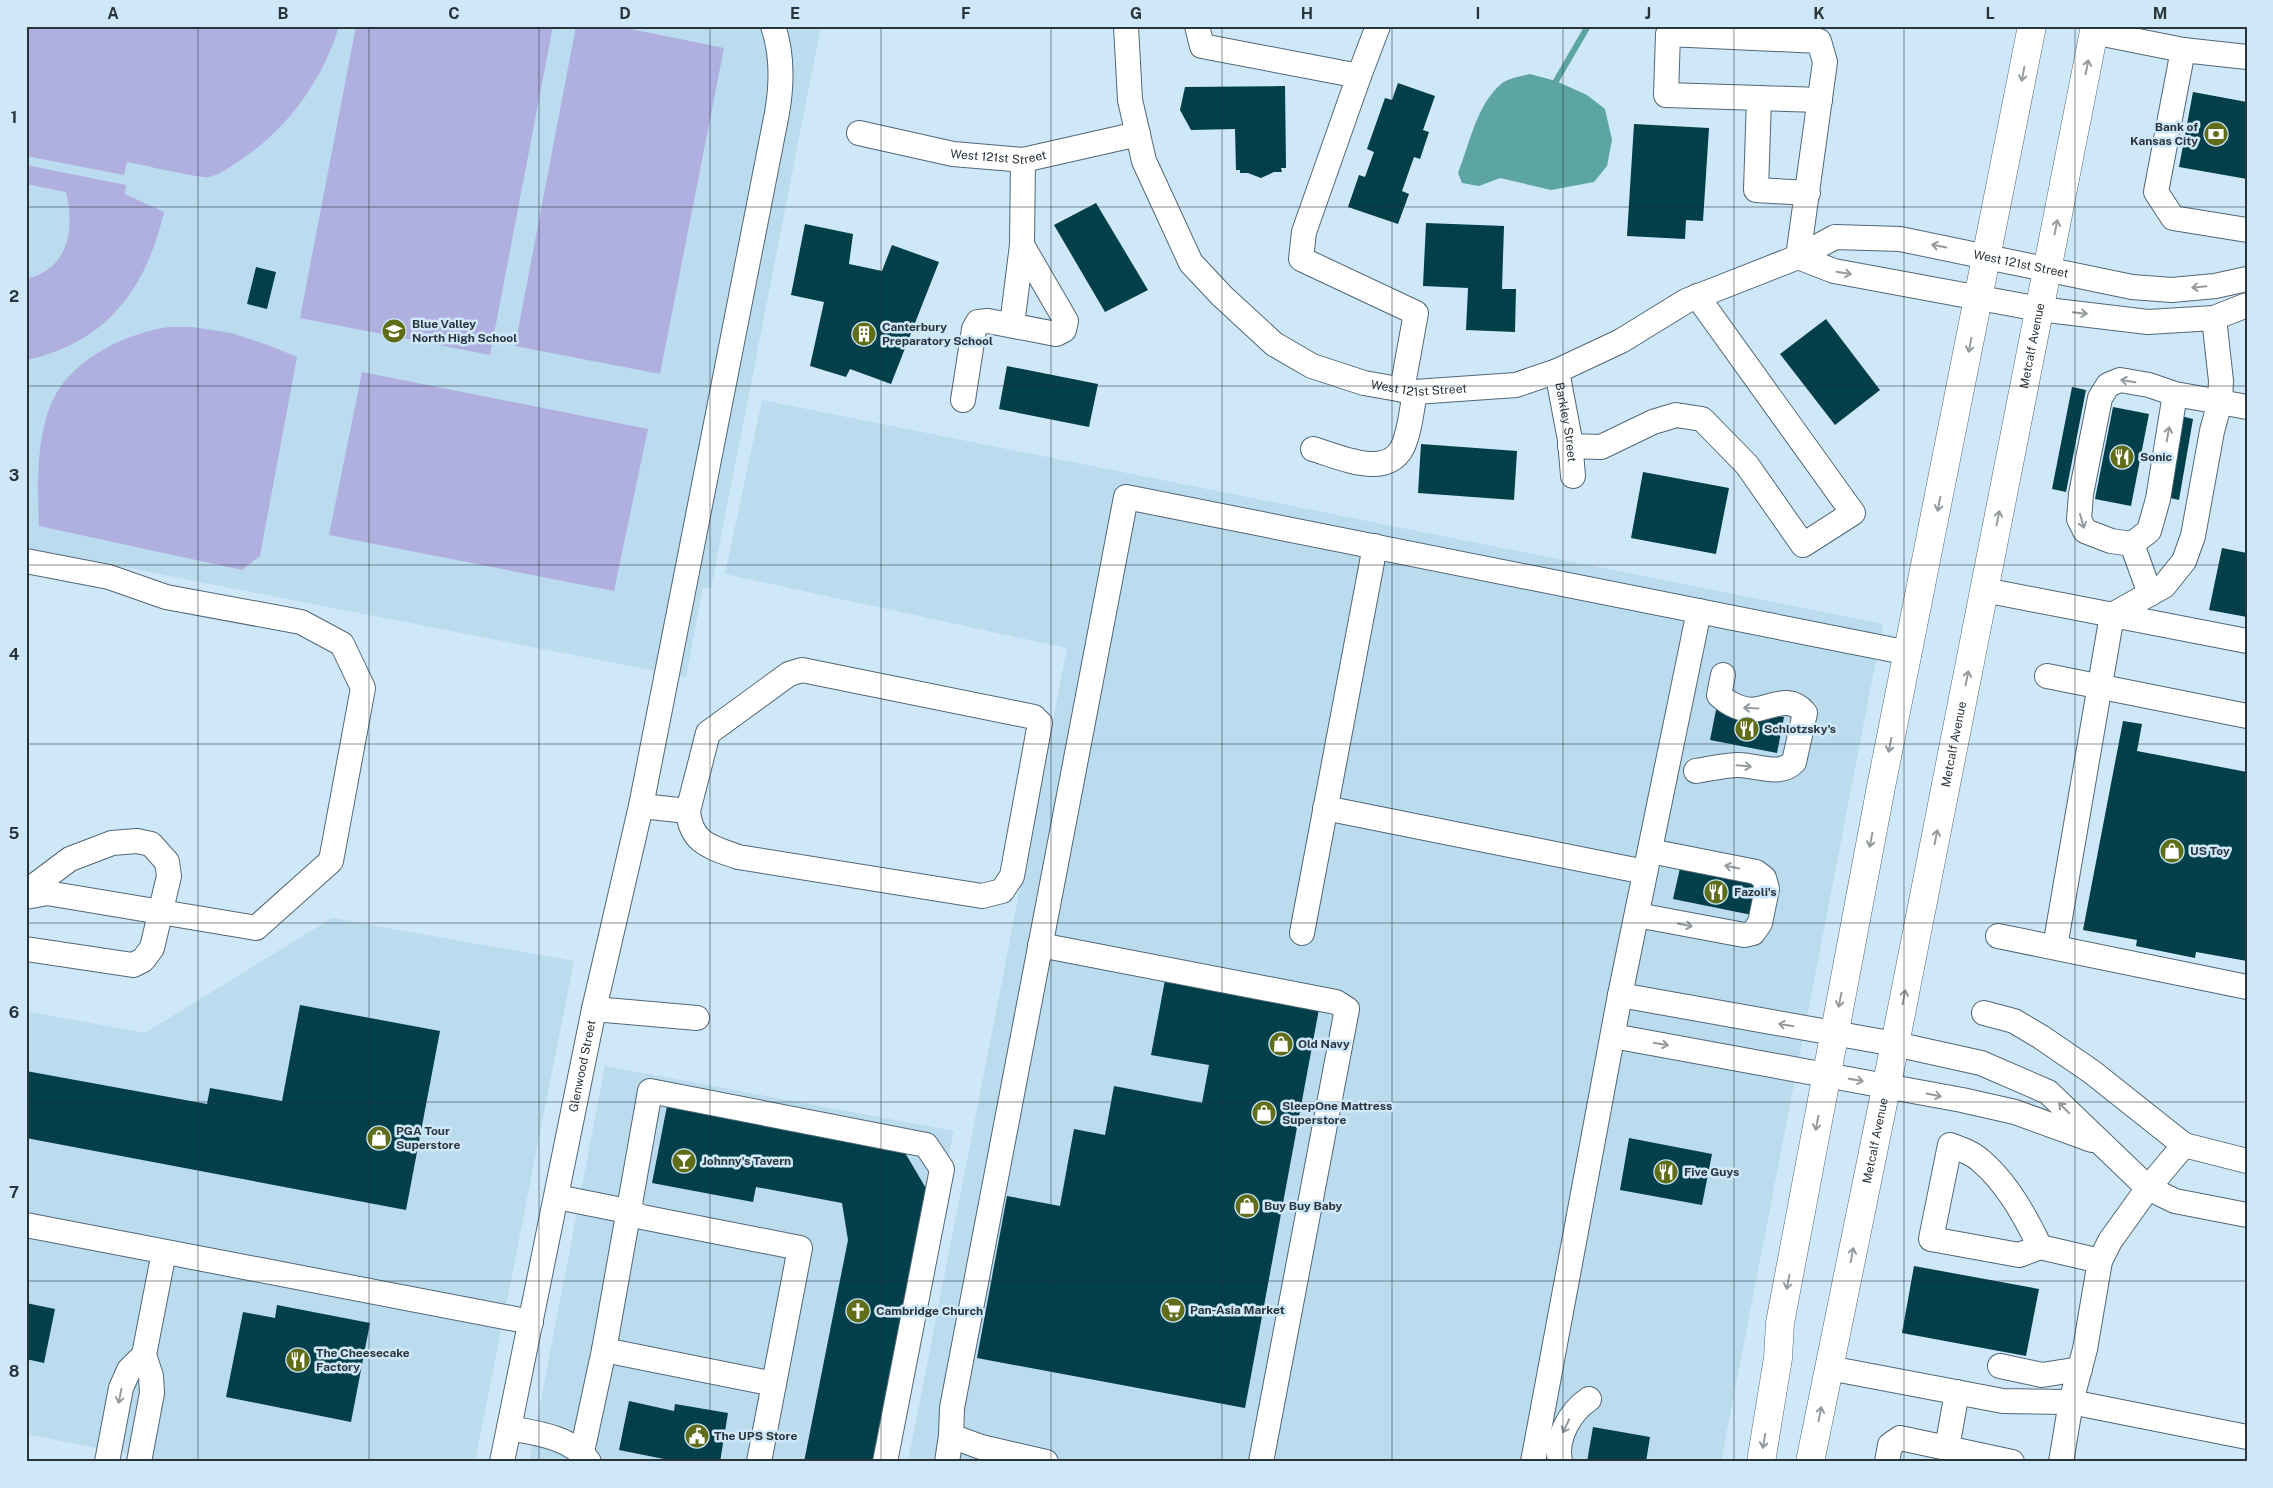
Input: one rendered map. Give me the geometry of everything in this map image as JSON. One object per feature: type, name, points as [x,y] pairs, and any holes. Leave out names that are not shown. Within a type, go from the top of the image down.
[{"type":"main road","points":[[1760,1462],[1778,1358],[1780,1323],[1826,1075],[2032,26]]},
{"type":"main road","name":"Metcalf Avenue","points":[[1810,1462],[1895,1044],[2094,29]]},
{"type":"street","name":"Glenwood Street","points":[[502,1462],[594,1010],[641,806],[781,91],[781,56],[774,26]]},
{"type":"street","name":"West 121st Street","points":[[1126,26],[1130,100],[1144,161],[1191,263],[1222,296],[1274,344],[1312,366],[1364,383],[1409,391],[1516,385],[1557,371],[1621,341],[1686,301],[1798,257],[1836,236],[1900,238],[2132,287],[2172,290],[2214,286],[2247,279]]},
{"type":"street","points":[[1197,26],[1202,46],[1359,76]]},
{"type":"street","points":[[1313,449],[1376,465],[1389,462],[1398,456],[1406,440],[1416,312],[1301,259],[1304,232],[1378,26]]},
{"type":"street","points":[[2094,29],[2183,50],[2247,57]]},
{"type":"street","points":[[1820,100],[1666,95],[1668,34],[1819,41],[1825,62],[1808,193],[1798,257],[1834,271],[2039,309],[2148,322],[2214,318],[2247,305]]},
{"type":"street","points":[[2183,50],[2156,192],[2173,218],[2247,230]]},
{"type":"street","points":[[1758,98],[1756,190],[1808,193]]},
{"type":"street","name":"West 121st Street","points":[[859,132],[953,154],[1023,160],[1138,134]]},
{"type":"street","points":[[1012,326],[1022,246],[1023,160]]},
{"type":"street","points":[[963,400],[974,329],[978,322],[988,321],[1056,334],[1064,330],[1066,321],[1022,246]]},
{"type":"street","points":[[1570,446],[1601,447],[1653,422],[1676,415],[1702,419],[1747,465],[1803,546],[1854,514],[1697,296]]},
{"type":"street","points":[[2112,614],[2164,586],[2184,561],[2193,536],[2212,431],[2220,402],[2221,382],[2214,318]]},
{"type":"street","name":"Barkley Street","points":[[1557,371],[1570,446],[1573,476]]},
{"type":"street","points":[[2175,394],[2158,499],[2149,532],[2132,544],[2110,541],[2085,531],[2079,519],[2081,494],[2100,398],[2108,385],[2120,380],[2149,385],[2175,394],[2247,407]]},
{"type":"street","points":[[946,1462],[951,1436],[952,1408],[1126,497],[1909,653]]},
{"type":"street","points":[[2132,544],[2150,594]]},
{"type":"street","points":[[1302,933],[1376,546]]},
{"type":"street","points":[[26,561],[109,577],[166,597],[301,622],[342,644],[363,688],[331,861],[256,928],[47,893],[26,897]]},
{"type":"street","points":[[1984,590],[2247,641]]},
{"type":"street","points":[[1532,1462],[1620,995],[1699,611]]},
{"type":"street","points":[[2055,948],[2112,614]]},
{"type":"street","points":[[802,670],[1034,717],[1040,722],[1012,876],[1002,891],[982,896],[738,857],[702,843],[690,824],[688,811],[708,733],[789,674],[802,670]]},
{"type":"street","points":[[1696,771],[1738,765],[1779,770],[1789,768],[1794,762],[1804,712],[1798,705],[1782,702],[1757,709],[1727,703],[1719,695],[1723,675]]},
{"type":"street","points":[[2047,676],[2247,716]]},
{"type":"street","points":[[641,806],[688,811]]},
{"type":"street","points":[[1326,808],[1648,861],[1756,872],[1764,878],[1767,889],[1760,923],[1753,933],[1744,935],[1637,915]]},
{"type":"street","points":[[26,892],[70,859],[112,843],[137,841],[151,844],[167,862],[169,876],[152,948],[143,960],[133,965],[26,950]]},
{"type":"street","points":[[1998,936],[2247,987]]},
{"type":"street","points":[[1040,945],[1336,1002],[1347,1009],[1261,1462]]},
{"type":"street","points":[[1620,995],[1895,1044],[1982,1063],[2048,1092],[2148,1188],[2175,1201],[2247,1214]]},
{"type":"street","points":[[594,1010],[697,1018]]},
{"type":"street","points":[[1984,1013],[2014,1021],[2042,1037],[2092,1072],[2184,1145],[2247,1161]]},
{"type":"street","points":[[1613,1036],[1886,1085],[2015,1112],[2098,1142]]},
{"type":"street","points":[[509,1428],[551,1436],[586,1457],[626,1228],[627,1211],[650,1091],[926,1145],[942,1169],[884,1462]]},
{"type":"street","points":[[2040,1247],[2031,1228],[2000,1180],[1981,1160],[1950,1145],[1932,1239],[2019,1255],[2040,1247],[2100,1261]]},
{"type":"street","points":[[2061,1462],[2071,1402],[2080,1369],[2100,1261],[2110,1241],[2148,1188],[2184,1145]]},
{"type":"street","points":[[557,1197],[627,1211],[642,1217],[800,1248],[759,1462]]},
{"type":"street","points":[[26,1225],[531,1322]]},
{"type":"street","points":[[139,1462],[152,1393],[152,1376],[144,1355],[164,1252]]},
{"type":"street","points":[[604,1350],[774,1384]]},
{"type":"street","points":[[107,1462],[121,1388],[129,1370],[144,1355]]},
{"type":"street","points":[[2000,1366],[2042,1375],[2080,1369]]},
{"type":"street","points":[[1829,1368],[2003,1401],[2071,1402],[2247,1436]]},
{"type":"street","points":[[1947,1448],[1957,1392]]},
{"type":"street","points":[[1560,1462],[1562,1433],[1569,1419],[1580,1405],[1589,1399]]},
{"type":"street","points":[[951,1436],[1007,1457],[1046,1462]]},
{"type":"street","points":[[1887,1462],[1890,1445],[1900,1438],[2012,1462]]},
{"type":"shaded area","name":"Blue Valley North High School","points":[[26,26],[821,26],[711,588],[703,587],[686,677],[26,548]]},
{"type":"shaded area","points":[[26,26],[339,26],[323,66],[313,84],[288,119],[256,149],[239,161],[217,174],[204,177],[127,162],[124,175],[26,156]]},
{"type":"shaded area","points":[[356,26],[553,26],[490,355],[300,318]]},
{"type":"shaded area","points":[[576,26],[616,26],[724,48],[660,374],[515,346]]},
{"type":"shaded area","points":[[1530,74],[1556,81],[1587,95],[1605,109],[1612,140],[1607,166],[1594,182],[1551,190],[1500,178],[1479,186],[1462,183],[1458,173],[1485,103],[1492,93],[1504,82],[1515,77]]},
{"type":"shaded area","points":[[26,165],[126,185],[125,194],[164,212],[146,265],[134,288],[119,308],[101,326],[79,341],[54,352],[26,360],[26,279],[40,274],[52,266],[60,257],[66,246],[70,220],[66,192],[26,184]]},
{"type":"shaded area","points":[[192,327],[231,333],[297,357],[260,556],[242,570],[39,526],[39,457],[45,422],[57,392],[66,380],[89,358],[132,336],[162,328]]},
{"type":"shaded area","points":[[362,372],[648,429],[614,591],[329,535]]},
{"type":"shaded area","points":[[762,400],[1883,624],[1721,1462],[908,1462],[1067,648],[725,574]]},
{"type":"shaded area","points":[[332,918],[574,961],[475,1462],[169,1462],[26,1434],[26,1011],[145,1033]]},
{"type":"shaded area","points":[[605,1066],[954,1131],[885,1462],[529,1462]]},
{"type":"building","points":[[1398,83],[1435,96],[1423,130],[1429,132],[1420,159],[1414,157],[1402,191],[1409,194],[1398,224],[1348,207],[1359,175],[1365,177],[1374,152],[1367,149],[1385,98],[1392,100]]},
{"type":"building","points":[[1285,86],[1286,168],[1281,168],[1282,172],[1274,172],[1261,178],[1248,173],[1240,173],[1240,170],[1236,170],[1235,129],[1191,130],[1180,110],[1185,87]]},
{"type":"building","name":"Bank of Kansas City","points":[[2193,92],[2247,102],[2247,179],[2179,167]]},
{"type":"building","points":[[1634,124],[1709,128],[1703,221],[1686,220],[1685,239],[1627,236]]},
{"type":"building","points":[[1096,203],[1148,290],[1105,312],[1054,225]]},
{"type":"building","points":[[1426,223],[1504,226],[1502,289],[1516,289],[1515,332],[1466,330],[1468,288],[1423,286]]},
{"type":"building","name":"Canterbury Preparatory School","points":[[805,224],[853,234],[849,264],[882,271],[892,245],[939,262],[891,384],[850,369],[846,377],[810,366],[824,302],[791,295]]},
{"type":"building","points":[[256,267],[276,272],[267,309],[247,304]]},
{"type":"building","points":[[1826,319],[1880,390],[1835,425],[1780,354]]},
{"type":"building","points":[[1007,366],[1098,384],[1089,427],[999,409]]},
{"type":"building","points":[[2072,387],[2086,390],[2066,492],[2052,489]]},
{"type":"building","name":"Sonic","points":[[2113,407],[2149,414],[2131,506],[2095,499]]},
{"type":"building","points":[[2181,416],[2193,419],[2179,500],[2166,497]]},
{"type":"building","points":[[1421,444],[1517,451],[1514,500],[1418,493]]},
{"type":"building","points":[[1643,472],[1729,488],[1716,554],[1631,538]]},
{"type":"building","points":[[2222,548],[2247,553],[2247,617],[2209,610]]},
{"type":"building","name":"Schlotzsky's","points":[[1717,705],[1784,717],[1777,753],[1710,740]]},
{"type":"building","name":"US Toy","points":[[2123,721],[2142,724],[2137,751],[2247,772],[2247,961],[2196,952],[2195,958],[2136,946],[2137,940],[2083,930]]},
{"type":"building","name":"Fazoli's","points":[[1680,868],[1758,884],[1752,915],[1673,899]]},
{"type":"building","points":[[1165,980],[1319,1009],[1245,1408],[977,1358],[1007,1196],[1060,1206],[1074,1129],[1105,1135],[1114,1086],[1202,1103],[1209,1065],[1151,1055]]},
{"type":"building","points":[[300,1005],[440,1031],[406,1210],[26,1138],[26,1071],[207,1104],[210,1088],[282,1101]]},
{"type":"building","points":[[667,1106],[904,1151],[927,1190],[873,1462],[804,1462],[848,1240],[842,1203],[756,1187],[753,1202],[652,1183]]},
{"type":"building","name":"Five Guys","points":[[1629,1138],[1712,1154],[1702,1205],[1620,1190]]},
{"type":"building","points":[[1914,1266],[2039,1289],[2026,1356],[1902,1333]]},
{"type":"building","points":[[26,1303],[55,1309],[44,1363],[26,1359]]},
{"type":"building","name":"The Cheesecake Factory","points":[[277,1305],[370,1323],[351,1422],[226,1397],[243,1312],[275,1318]]},
{"type":"building","points":[[629,1401],[674,1411],[675,1404],[728,1413],[720,1462],[679,1462],[619,1450]]},
{"type":"building","points":[[1593,1427],[1650,1437],[1646,1462],[1587,1462]]},
{"type":"waterway","points":[[1556,81],[1588,26]]},
{"type":"place","name":"Bank of Kansas City","points":[[2216,134]]},
{"type":"place","name":"Blue Valley North High School","points":[[394,331]]},
{"type":"place","name":"Canterbury Preparatory School","points":[[864,334]]},
{"type":"place","name":"Sonic","points":[[2122,457]]},
{"type":"place","name":"Schlotzsky's","points":[[1747,729]]},
{"type":"place","name":"US Toy","points":[[2172,851]]},
{"type":"place","name":"Fazoli's","points":[[1716,892]]},
{"type":"place","name":"Old Navy","points":[[1281,1044]]},
{"type":"place","name":"SleepOne Mattress Superstore","points":[[1264,1113]]},
{"type":"place","name":"PGA Tour Superstore","points":[[379,1138]]},
{"type":"place","name":"Johnny's Tavern","points":[[684,1161]]},
{"type":"place","name":"Five Guys","points":[[1666,1172]]},
{"type":"place","name":"Buy Buy Baby","points":[[1247,1206]]},
{"type":"place","name":"Pan-Asia Market","points":[[1173,1310]]},
{"type":"place","name":"Cambridge Church","points":[[858,1311]]},
{"type":"place","name":"The Cheesecake Factory","points":[[298,1360]]},
{"type":"place","name":"The UPS Store","points":[[697,1436]]}]
